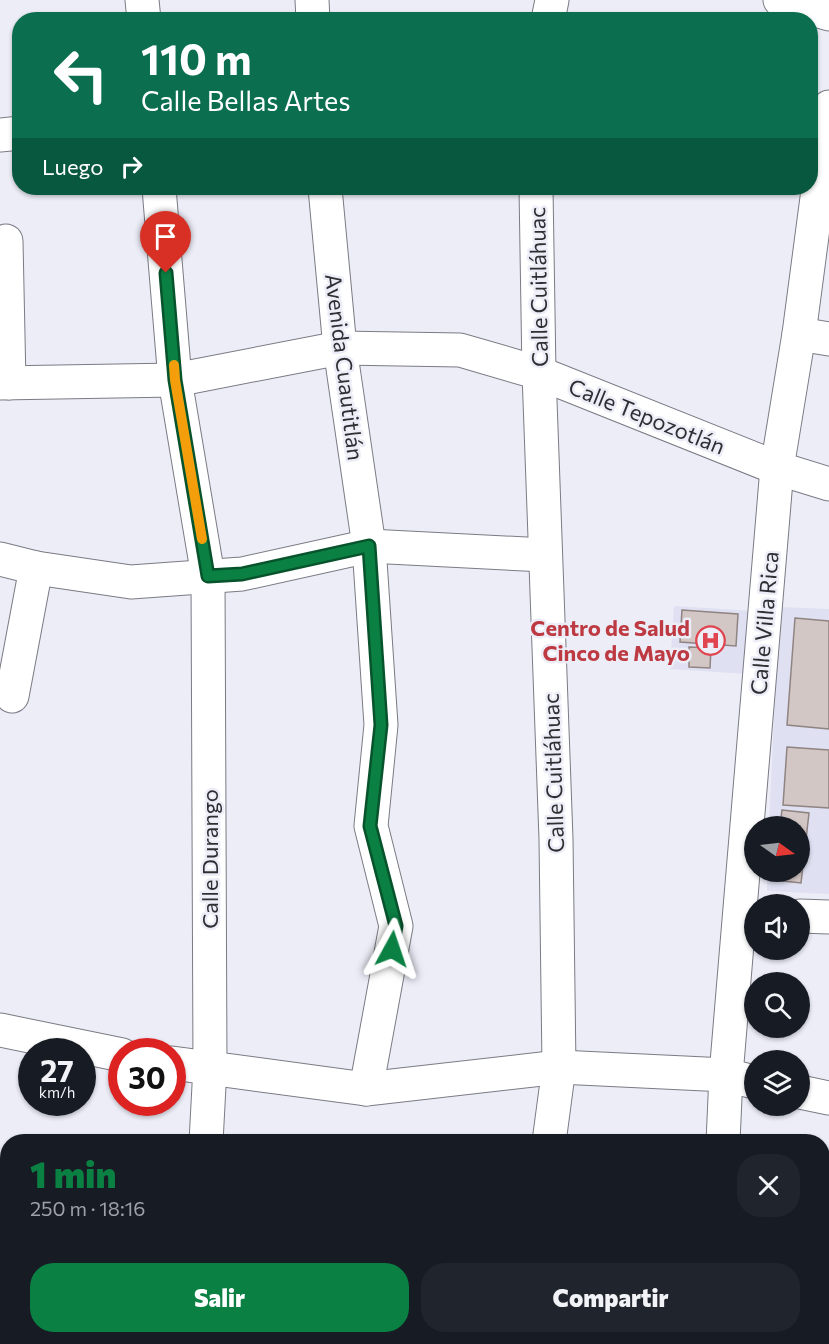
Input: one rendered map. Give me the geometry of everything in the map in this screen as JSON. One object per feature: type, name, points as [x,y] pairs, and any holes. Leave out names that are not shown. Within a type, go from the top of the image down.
[{"type":"street","points":[[780,0],[829,14]]},
{"type":"street","name":"Calle Villa Rica","points":[[748,894],[777,468],[814,336],[829,109]]},
{"type":"street","name":"Calle Durango","points":[[160,195],[175,380],[208,576],[210,1067],[206,1134]]},
{"type":"street","name":"Avenida Cuautitlán","points":[[327,195],[340,348],[369,546],[381,725],[370,826],[396,926],[366,1089]]},
{"type":"street","name":"Calle Cuitláhuac","points":[[536,195],[539,373],[555,827],[559,1067],[550,1134]]},
{"type":"street","points":[[4,383],[6,241]]},
{"type":"street","name":"Calle Tepozotlán","points":[[4,383],[175,380],[340,348],[460,350],[539,373],[777,468],[829,484]]},
{"type":"street","points":[[0,559],[36,568],[130,582],[242,574],[369,546],[545,555]]},
{"type":"street","points":[[12,696],[36,568]]},
{"type":"street","points":[[810,916],[829,917]]},
{"type":"street","name":"Calle Villa Rica","points":[[725,1134],[740,1078],[745,960]]},
{"type":"street","points":[[0,1030],[108,1052]]},
{"type":"street","points":[[186,1064],[366,1089],[559,1067],[740,1078]]},
{"type":"street","points":[[810,1094],[829,1098]]},
{"type":"shaded area","name":"Centro de Salud Cinco de Mayo","points":[[674,606],[753,611],[748,674],[670,669]]},
{"type":"shaded area","points":[[779,607],[829,609],[829,894],[767,891],[767,882],[810,882],[810,816],[769,816]]},
{"type":"building","points":[[682,610],[738,614],[736,646],[680,642]]},
{"type":"building","points":[[795,618],[829,621],[829,729],[787,725]]},
{"type":"building","points":[[689,647],[711,648],[710,668],[689,667]]},
{"type":"building","points":[[787,747],[829,750],[829,808],[783,805]]},
{"type":"building","points":[[782,810],[809,813],[809,816],[781,816]]},
{"type":"slow traffic","points":[[174,365],[202,539]]},
{"type":"place","name":"Centro de Salud Cinco de Mayo","points":[[711,640]]},
{"type":"route","points":[[166,273],[175,380],[208,576],[242,574],[369,546],[381,725],[370,826],[396,926],[392,949]]}]
